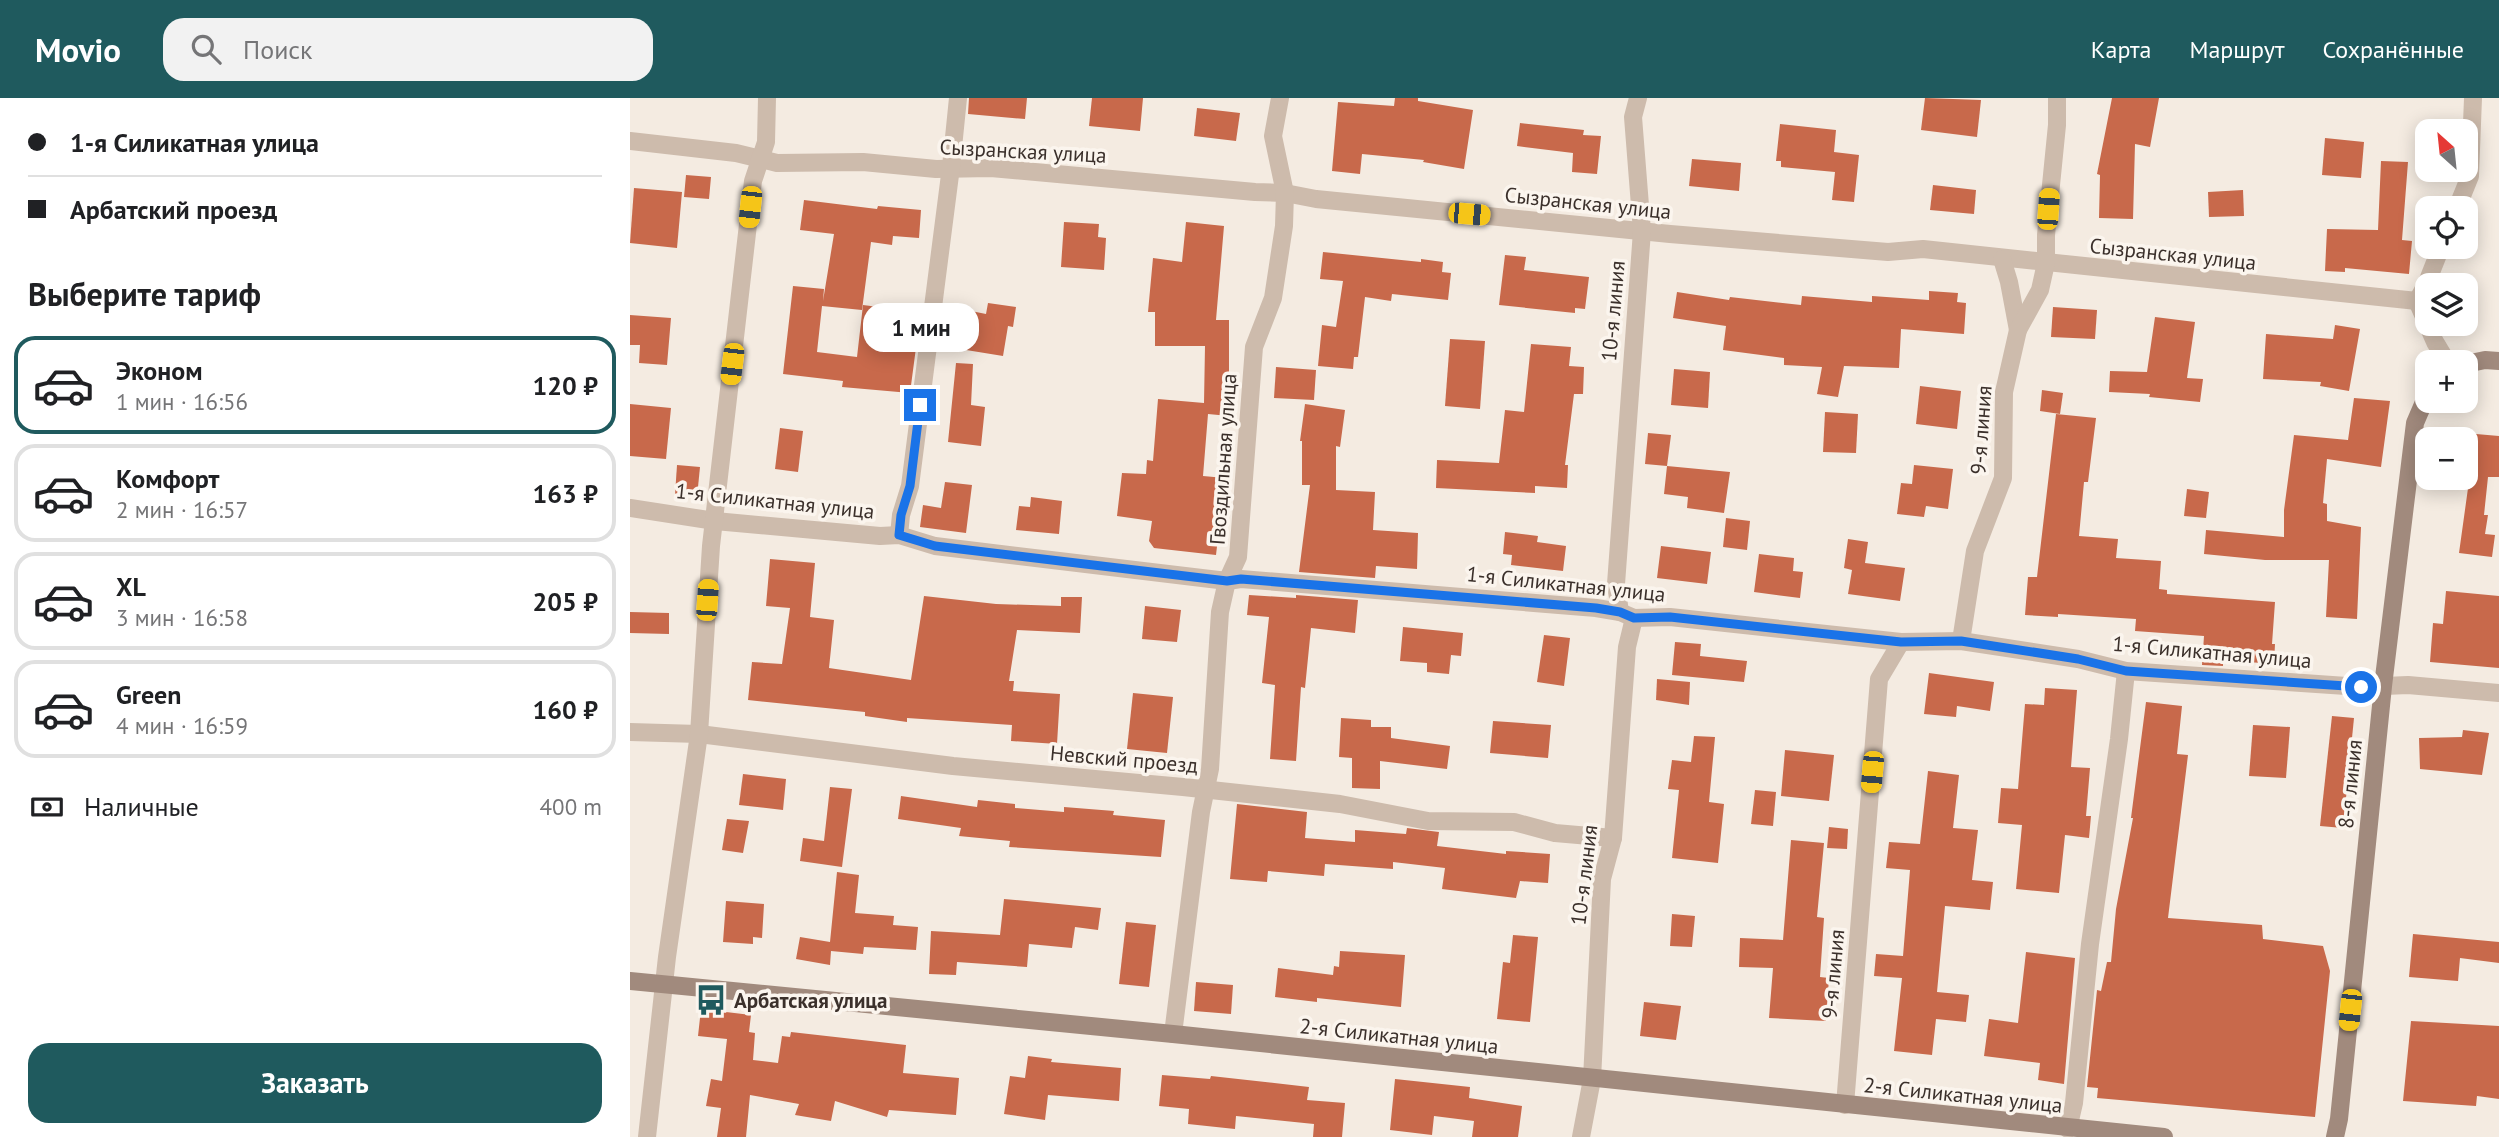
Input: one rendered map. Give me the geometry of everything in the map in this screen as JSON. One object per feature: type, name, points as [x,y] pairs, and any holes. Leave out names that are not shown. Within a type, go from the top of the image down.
[{"type":"street","points":[[646,1137],[663,985],[699,734],[711,546],[753,181],[766,142],[767,98]]},
{"type":"street","points":[[899,535],[901,515],[910,486],[958,98]]},
{"type":"street","name":"Гвоздильная улица","points":[[1173,1034],[1194,865],[1210,769],[1220,612],[1227,581],[1238,557],[1254,347],[1273,298],[1284,226],[1285,193],[1273,136],[1280,98]]},
{"type":"street","name":"10-я линия","points":[[1581,1137],[1592,1079],[1602,879],[1613,838],[1627,647],[1627,615],[1616,584],[1642,231],[1633,117],[1638,98]]},
{"type":"street","name":"9-я линия","points":[[1961,641],[1975,551],[2003,478],[2004,392],[2018,330],[2039,290],[2046,263],[2057,98]]},
{"type":"street","points":[[2461,196],[2470,176],[2473,98]]},
{"type":"street","name":"Сызранская улица","points":[[630,141],[736,153],[777,163],[863,162],[936,169],[991,168],[1285,193],[1315,199],[1642,231],[1888,252],[1923,249],[2415,301]]},
{"type":"street","points":[[2002,259],[2018,330]]},
{"type":"street","points":[[2478,361],[2499,361]]},
{"type":"street","name":"8-я линия","points":[[2335,1137],[2383,686],[2416,423],[2420,413]]},
{"type":"street","name":"1-я Силикатная улица","points":[[630,508],[715,521],[880,536],[899,535],[935,546],[1227,581],[1255,580],[1670,617],[1901,642],[1961,641],[2078,659],[2126,671],[2361,687],[2408,685],[2499,693]]},
{"type":"street","name":"9-я линия","points":[[1845,1105],[1879,679],[1901,642]]},
{"type":"street","points":[[2068,1129],[2074,1103],[2090,944],[2126,671]]},
{"type":"street","name":"Невский проезд","points":[[630,732],[699,734],[953,766],[1340,804],[1428,821],[1514,822],[1555,833],[1613,838]]},
{"type":"street","name":"2-я Силикатная улица","points":[[630,981],[1173,1034],[2164,1137]]},
{"type":"building","points":[[969,98],[1027,98],[1025,119],[968,114]]},
{"type":"building","points":[[1092,98],[1143,98],[1140,131],[1089,126]]},
{"type":"building","points":[[1395,98],[1418,98],[1418,101],[1473,110],[1464,169],[1423,162],[1424,160],[1362,154],[1360,174],[1332,171],[1338,102],[1394,106]]},
{"type":"building","points":[[1925,98],[1981,100],[1977,137],[1921,130]]},
{"type":"building","points":[[2112,98],[2159,98],[2150,147],[2135,144],[2133,219],[2099,218],[2100,175],[2097,174]]},
{"type":"building","points":[[1197,108],[1240,113],[1236,141],[1194,136]]},
{"type":"building","points":[[1520,123],[1584,130],[1583,135],[1601,136],[1597,174],[1572,172],[1573,153],[1517,146]]},
{"type":"building","points":[[1780,124],[1836,130],[1834,152],[1859,155],[1854,202],[1832,200],[1835,172],[1781,167],[1781,161],[1776,161]]},
{"type":"building","points":[[2325,138],[2364,142],[2361,178],[2322,175]]},
{"type":"building","points":[[1692,159],[1741,163],[1739,191],[1689,186]]},
{"type":"building","points":[[2381,161],[2408,162],[2402,240],[2412,241],[2409,274],[2345,268],[2345,272],[2325,271],[2327,229],[2378,230]]},
{"type":"building","points":[[686,175],[711,177],[709,199],[684,197]]},
{"type":"building","points":[[1933,185],[1976,190],[1974,214],[1930,210]]},
{"type":"building","points":[[634,188],[682,192],[677,248],[630,243]]},
{"type":"building","points":[[2243,190],[2244,216],[2209,217],[2208,192]]},
{"type":"building","points":[[804,200],[877,209],[878,206],[921,210],[919,238],[893,236],[892,245],[871,242],[862,310],[822,306],[817,352],[857,357],[863,305],[917,312],[913,340],[917,340],[910,393],[842,387],[843,381],[783,374],[793,286],[824,289],[823,301],[834,234],[800,230]]},
{"type":"building","points":[[1064,222],[1099,224],[1098,237],[1106,238],[1104,270],[1061,267]]},
{"type":"building","points":[[1186,222],[1224,226],[1216,320],[1229,320],[1229,416],[1208,414],[1203,476],[1225,478],[1216,555],[1154,548],[1149,541],[1152,521],[1117,516],[1122,473],[1146,474],[1147,460],[1153,461],[1158,399],[1204,403],[1205,346],[1155,346],[1155,312],[1148,312],[1153,258],[1182,262]]},
{"type":"building","points":[[1323,252],[1443,262],[1442,272],[1451,273],[1448,300],[1392,294],[1391,301],[1365,297],[1358,357],[1354,357],[1353,369],[1318,366],[1322,325],[1336,327],[1343,281],[1320,279]]},
{"type":"building","points":[[1505,255],[1526,257],[1524,270],[1589,277],[1585,309],[1575,308],[1575,313],[1499,305]]},
{"type":"building","points":[[1929,291],[1958,293],[1957,302],[1966,303],[1964,334],[1901,329],[1899,368],[1844,366],[1838,397],[1817,394],[1822,367],[1784,365],[1784,358],[1723,350],[1726,326],[1673,318],[1677,292],[1729,300],[1730,297],[1801,305],[1802,296],[1872,302],[1872,296],[1929,300]]},
{"type":"building","points":[[988,303],[1016,307],[1013,327],[1008,326],[1003,356],[960,349],[966,310],[986,314]]},
{"type":"building","points":[[2053,307],[2097,310],[2095,339],[2051,337]]},
{"type":"building","points":[[630,315],[671,318],[667,365],[639,363],[640,345],[630,345]]},
{"type":"building","points":[[2155,317],[2195,322],[2187,378],[2203,379],[2200,402],[2149,397],[2150,394],[2109,392],[2110,371],[2147,372]]},
{"type":"building","points":[[2335,325],[2360,329],[2349,391],[2320,386],[2321,382],[2263,379],[2266,334],[2333,339]]},
{"type":"building","points":[[1450,339],[1485,341],[1480,409],[1445,406]]},
{"type":"building","points":[[1531,344],[1571,347],[1569,366],[1584,367],[1583,394],[1574,394],[1565,465],[1568,465],[1567,488],[1535,486],[1535,493],[1436,488],[1437,460],[1499,463],[1505,410],[1524,412]]},
{"type":"building","points":[[956,363],[973,364],[971,405],[985,407],[981,446],[948,442]]},
{"type":"building","points":[[1276,367],[1316,370],[1314,400],[1274,398]]},
{"type":"building","points":[[1674,369],[1710,372],[1708,408],[1671,405]]},
{"type":"building","points":[[1920,386],[1961,391],[1957,429],[1916,424]]},
{"type":"building","points":[[2042,390],[2063,393],[2060,414],[2040,411]]},
{"type":"building","points":[[2354,398],[2390,401],[2381,467],[2327,459],[2323,503],[2327,504],[2327,521],[2361,527],[2357,619],[2326,617],[2329,560],[2265,560],[2204,554],[2206,530],[2284,537],[2284,510],[2294,435],[2348,440]]},
{"type":"building","points":[[630,404],[671,408],[666,459],[630,456]]},
{"type":"building","points":[[1305,404],[1345,410],[1340,447],[1336,446],[1336,490],[1375,492],[1373,530],[1418,533],[1417,569],[1376,566],[1375,578],[1299,572],[1310,485],[1302,485],[1300,441]]},
{"type":"building","points":[[1825,412],[1858,414],[1856,453],[1823,452]]},
{"type":"building","points":[[2056,414],[2096,418],[2088,482],[2084,482],[2079,536],[2118,539],[2116,558],[2161,561],[2159,589],[2167,590],[2167,594],[2275,602],[2272,644],[2275,644],[2274,664],[2223,660],[2223,666],[2202,665],[2204,636],[2135,631],[2136,619],[2058,614],[2058,617],[2025,615],[2028,577],[2037,577]]},
{"type":"building","points":[[780,428],[803,431],[798,472],[775,469]]},
{"type":"building","points":[[1648,433],[1671,435],[1667,466],[1645,464]]},
{"type":"building","points":[[2478,434],[2499,436],[2499,477],[2488,477],[2484,515],[2488,515],[2485,534],[2495,535],[2492,557],[2459,553],[2468,490],[2478,490]]},
{"type":"building","points":[[677,465],[700,467],[697,497],[675,495]]},
{"type":"building","points":[[1914,465],[1953,469],[1948,509],[1926,506],[1924,517],[1897,514],[1901,483],[1912,484]]},
{"type":"building","points":[[1667,466],[1730,472],[1724,513],[1687,508],[1688,497],[1664,494]]},
{"type":"building","points":[[945,482],[972,485],[966,533],[920,527],[923,505],[941,508]]},
{"type":"building","points":[[2187,489],[2209,492],[2206,518],[2184,516]]},
{"type":"building","points":[[1031,497],[1062,501],[1059,534],[1016,530],[1019,506],[1030,507]]},
{"type":"building","points":[[1726,518],[1750,521],[1747,550],[1723,547]]},
{"type":"building","points":[[1505,532],[1538,536],[1537,542],[1566,546],[1563,571],[1511,565],[1512,555],[1503,554]]},
{"type":"building","points":[[1848,539],[1868,542],[1865,563],[1905,568],[1900,601],[1848,594],[1852,570],[1844,568]]},
{"type":"building","points":[[1661,546],[1711,552],[1707,584],[1657,578]]},
{"type":"building","points":[[1759,554],[1794,558],[1793,571],[1803,572],[1800,598],[1754,592]]},
{"type":"building","points":[[770,559],[815,563],[810,617],[834,620],[829,668],[911,680],[924,596],[996,604],[1061,606],[1061,597],[1082,597],[1080,633],[1017,630],[1009,681],[1014,681],[1013,691],[1060,694],[1057,744],[1011,741],[1012,725],[907,718],[907,722],[865,716],[865,712],[748,700],[752,662],[782,664],[790,608],[766,606]]},
{"type":"building","points":[[2446,591],[2499,596],[2499,668],[2430,662],[2433,623],[2443,624]]},
{"type":"building","points":[[1249,595],[1296,598],[1296,595],[1358,600],[1355,633],[1311,628],[1305,688],[1301,687],[1296,761],[1270,759],[1275,685],[1262,683],[1269,617],[1247,615]]},
{"type":"building","points":[[1145,606],[1181,610],[1177,642],[1142,639]]},
{"type":"building","points":[[630,612],[669,613],[669,634],[630,633]]},
{"type":"building","points":[[1403,627],[1463,633],[1461,656],[1451,655],[1449,674],[1427,672],[1427,663],[1400,661]]},
{"type":"building","points":[[1544,635],[1570,638],[1564,686],[1537,682]]},
{"type":"building","points":[[1675,642],[1701,644],[1700,656],[1747,661],[1744,682],[1672,675]]},
{"type":"building","points":[[1929,673],[1994,682],[1990,711],[1957,706],[1956,717],[1924,714]]},
{"type":"building","points":[[1657,679],[1690,682],[1689,705],[1656,700]]},
{"type":"building","points":[[2045,688],[2077,690],[2071,767],[2090,768],[2086,816],[2091,816],[2089,838],[2065,835],[2059,893],[2016,889],[2022,825],[1998,823],[2001,788],[2018,789],[2025,704],[2044,705]]},
{"type":"building","points":[[1133,693],[1173,697],[1167,753],[1127,749]]},
{"type":"building","points":[[2146,702],[2182,706],[2177,754],[2188,755],[2168,918],[2262,925],[2263,939],[2323,946],[2330,971],[2315,1117],[2097,1098],[2098,1088],[2087,1087],[2097,990],[2101,991],[2107,962],[2111,962],[2116,909],[2133,818]]},
{"type":"building","points":[[2332,716],[2354,718],[2343,828],[2320,826]]},
{"type":"building","points":[[1341,718],[1371,720],[1371,727],[1391,727],[1391,738],[1450,746],[1447,769],[1380,761],[1380,789],[1352,788],[1352,758],[1339,757]]},
{"type":"building","points":[[1493,721],[1551,725],[1548,758],[1490,753]]},
{"type":"building","points":[[2253,725],[2290,727],[2286,778],[2249,776]]},
{"type":"building","points":[[2463,730],[2489,733],[2482,775],[2420,769],[2419,738],[2462,737]]},
{"type":"building","points":[[1694,736],[1715,737],[1709,802],[1724,804],[1718,863],[1672,858],[1679,790],[1668,789],[1672,760],[1691,762]]},
{"type":"building","points":[[1785,750],[1834,755],[1829,801],[1781,796]]},
{"type":"building","points":[[1928,771],[1959,775],[1953,828],[1978,830],[1972,880],[1993,882],[1990,910],[1945,906],[1937,992],[1969,995],[1966,1022],[1936,1019],[1932,1055],[1894,1051],[1902,978],[1874,976],[1876,954],[1903,956],[1910,870],[1886,868],[1889,842],[1920,844]]},
{"type":"building","points":[[743,774],[786,779],[783,810],[739,805]]},
{"type":"building","points":[[830,787],[852,789],[842,867],[800,861],[803,838],[824,841]]},
{"type":"building","points":[[1755,790],[1776,792],[1773,826],[1751,824]]},
{"type":"building","points":[[901,796],[977,807],[978,800],[1015,804],[1015,808],[1064,812],[1064,807],[1114,811],[1113,815],[1165,820],[1161,857],[1009,847],[1010,841],[959,836],[961,828],[898,819]]},
{"type":"building","points":[[1237,804],[1307,812],[1305,838],[1355,842],[1355,830],[1406,834],[1407,828],[1439,832],[1437,846],[1506,854],[1506,851],[1550,854],[1548,883],[1520,881],[1516,898],[1442,889],[1445,868],[1393,862],[1393,869],[1325,864],[1324,876],[1268,871],[1267,882],[1230,879]]},
{"type":"building","points":[[727,819],[749,821],[743,853],[722,850]]},
{"type":"building","points":[[1829,827],[1848,829],[1847,849],[1827,848]]},
{"type":"building","points":[[1791,840],[1824,843],[1817,917],[1824,918],[1820,977],[1829,978],[1826,1021],[1769,1018],[1773,968],[1739,967],[1740,938],[1783,940]]},
{"type":"building","points":[[837,872],[859,875],[855,913],[894,916],[893,925],[918,927],[916,950],[864,947],[863,954],[831,951],[830,965],[796,959],[800,937],[830,942]]},
{"type":"building","points":[[1004,899],[1101,908],[1098,930],[1075,927],[1072,948],[1029,944],[1027,967],[957,962],[956,975],[929,974],[931,931],[1000,935]]},
{"type":"building","points":[[726,901],[764,904],[762,938],[753,937],[753,944],[723,942]]},
{"type":"building","points":[[1672,914],[1695,916],[1692,947],[1670,946]]},
{"type":"building","points":[[1126,922],[1156,925],[1149,987],[1119,984]]},
{"type":"building","points":[[2413,934],[2499,942],[2499,963],[2460,958],[2458,981],[2409,977]]},
{"type":"building","points":[[1513,935],[1538,937],[1530,1022],[1497,1019],[1503,962],[1510,963]]},
{"type":"building","points":[[1340,951],[1405,955],[1401,1007],[1317,998],[1317,1002],[1275,997],[1278,968],[1333,975],[1334,966],[1339,967]]},
{"type":"building","points":[[2026,952],[2075,958],[2064,1084],[2038,1080],[2040,1063],[1984,1056],[1989,1019],[2018,1023]]},
{"type":"building","points":[[1196,982],[1233,985],[1231,1014],[1194,1011]]},
{"type":"building","points":[[1644,1002],[1681,1006],[1676,1040],[1640,1036]]},
{"type":"building","points":[[701,1009],[751,1015],[749,1032],[755,1033],[753,1060],[778,1063],[782,1036],[790,1037],[791,1032],[906,1045],[903,1073],[959,1078],[956,1115],[889,1110],[887,1117],[835,1101],[831,1121],[795,1115],[799,1104],[750,1095],[746,1137],[717,1137],[721,1108],[706,1106],[711,1079],[722,1081],[727,1039],[698,1036]]},
{"type":"building","points":[[2411,1021],[2499,1026],[2499,1099],[2477,1096],[2476,1106],[2403,1101]]},
{"type":"building","points":[[1028,1056],[1052,1059],[1051,1062],[1121,1068],[1119,1101],[1048,1095],[1045,1120],[1004,1114],[1010,1076],[1025,1078]]},
{"type":"building","points":[[1162,1075],[1210,1079],[1211,1076],[1309,1087],[1307,1100],[1345,1103],[1342,1137],[1313,1137],[1314,1124],[1236,1116],[1235,1129],[1188,1124],[1189,1109],[1159,1106]]},
{"type":"building","points":[[1395,1079],[1470,1087],[1469,1098],[1522,1106],[1518,1137],[1472,1137],[1474,1121],[1434,1116],[1432,1135],[1390,1130]]},
{"type":"place","name":"Арбатская улица","points":[[711,1000]]},
{"type":"route","points":[[920,405],[910,486],[901,515],[899,535],[935,546],[1203,576],[1227,581],[1241,579],[1596,608],[1620,612],[1634,618],[1670,617],[1901,642],[1961,641],[2078,659],[2126,671],[2361,687]]}]
